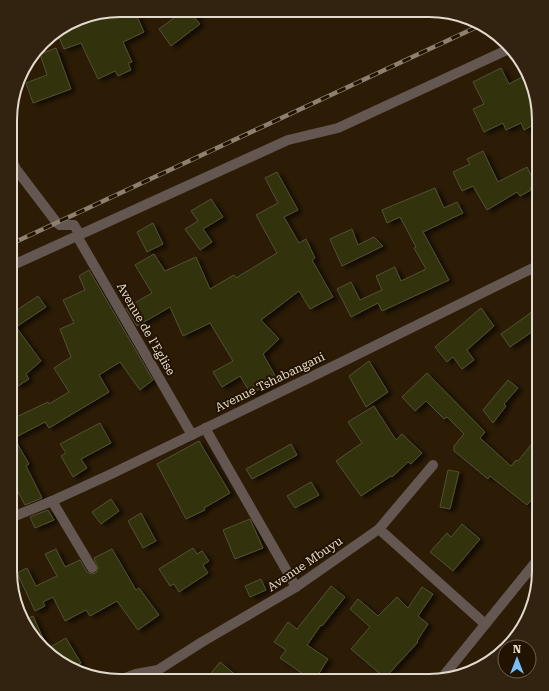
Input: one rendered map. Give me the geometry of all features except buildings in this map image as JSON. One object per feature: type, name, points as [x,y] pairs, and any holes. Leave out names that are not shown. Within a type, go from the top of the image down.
[{"type":"street","points":[[17,263],[288,140],[338,128],[505,51]]},
{"type":"street","name":"Avenue de l'Eglise","points":[[17,170],[57,223],[60,225],[74,225],[78,236],[192,435]]},
{"type":"street","name":"Avenue Tshabangani","points":[[17,515],[52,501],[192,435],[532,268]]},
{"type":"street","points":[[205,428],[296,587]]},
{"type":"street","name":"Avenue Mbuyu","points":[[136,674],[158,670],[202,642],[296,587],[379,529],[433,465]]},
{"type":"street","points":[[52,501],[92,568]]},
{"type":"street","points":[[379,529],[485,624]]},
{"type":"street","points":[[446,672],[532,567]]},
{"type":"street","points":[[155,674],[158,670]]},
{"type":"railway","points":[[17,241],[475,28]]}]
